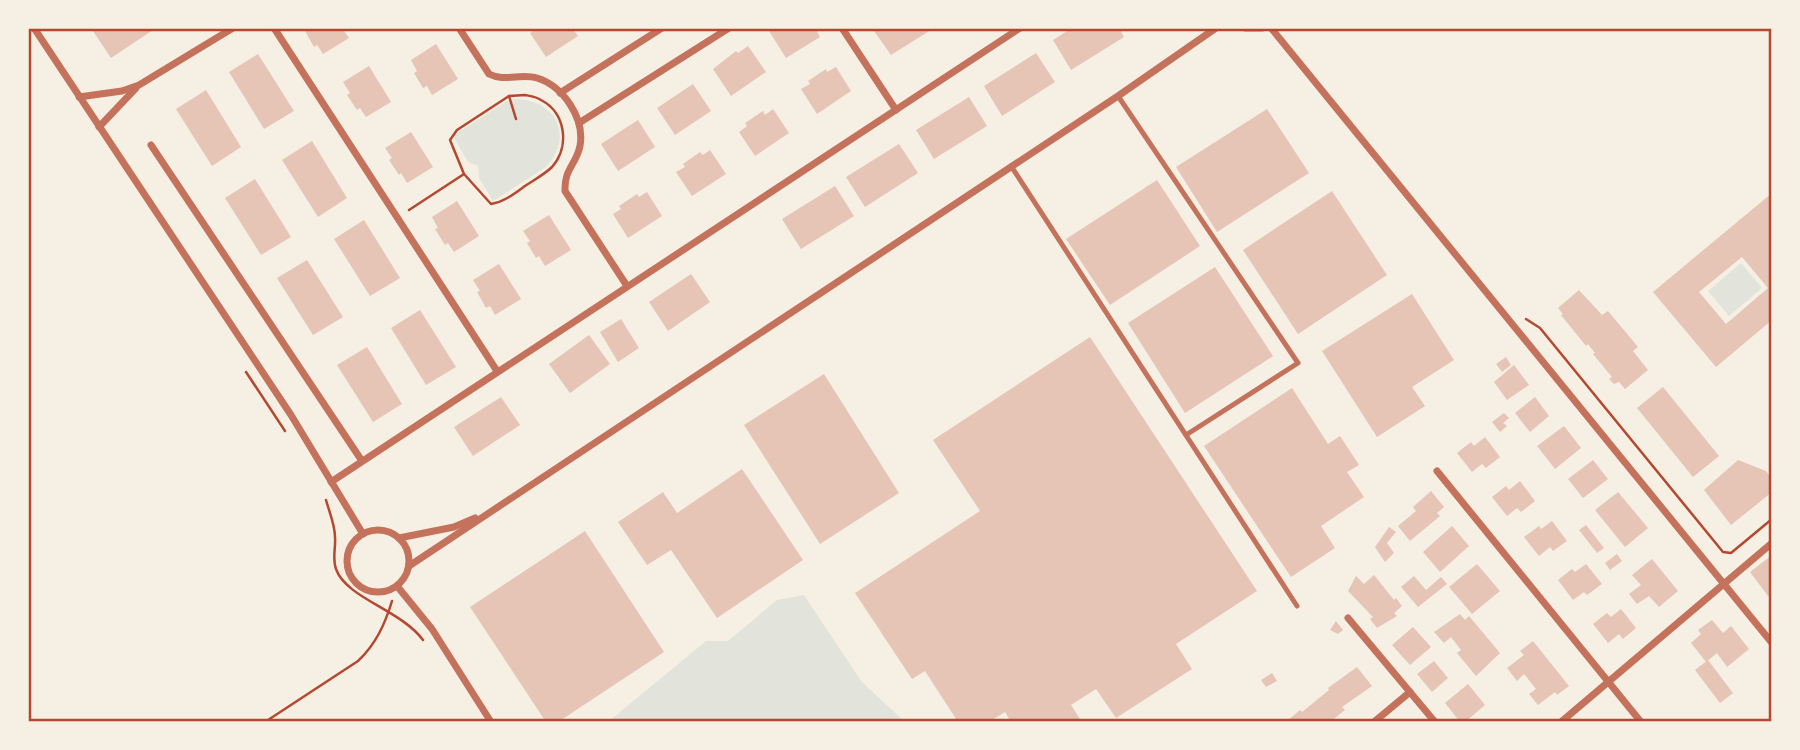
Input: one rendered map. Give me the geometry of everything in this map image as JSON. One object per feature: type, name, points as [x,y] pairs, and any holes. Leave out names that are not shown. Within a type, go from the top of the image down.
[{"type":"street","points":[[34,28],[291,415],[363,534]]},
{"type":"street","points":[[79,97],[122,91],[139,85],[233,28]]},
{"type":"street","points":[[274,28],[497,371]]},
{"type":"street","points":[[459,28],[489,74],[497,78],[534,77],[546,82],[569,103],[579,123],[580,148],[566,174],[565,191],[627,286]]},
{"type":"street","points":[[560,93],[662,28]]},
{"type":"street","points":[[579,123],[729,28]]},
{"type":"street","points":[[842,28],[895,110]]},
{"type":"street","points":[[409,566],[405,546],[399,538],[382,530],[363,534],[349,549],[347,559],[352,578],[359,586],[378,592],[397,586],[409,566],[1118,96],[1216,28]]},
{"type":"street","points":[[1245,28],[1262,28]]},
{"type":"street","points":[[1271,28],[1772,643]]},
{"type":"street","points":[[331,482],[1017,29]]},
{"type":"street","points":[[99,127],[139,85]]},
{"type":"street","points":[[151,145],[362,461]]},
{"type":"street","points":[[1437,471],[1641,722]]},
{"type":"street","points":[[399,538],[454,527],[489,513]]},
{"type":"street","points":[[1560,722],[1772,543]]},
{"type":"street","points":[[397,586],[432,629],[491,722]]},
{"type":"street","points":[[1348,618],[1435,722]]},
{"type":"street","points":[[1374,722],[1409,692]]},
{"type":"lane","points":[[1118,96],[1298,363],[1186,435]]},
{"type":"lane","points":[[1011,166],[1297,606]]},
{"type":"path","points":[[525,95],[541,99],[553,109],[561,123],[564,139],[561,154],[551,167],[500,202],[491,204],[464,174],[450,141],[457,130],[509,96],[525,95]]},
{"type":"path","points":[[509,96],[516,119]]},
{"type":"path","points":[[398,216],[464,174]]},
{"type":"path","points":[[1520,316],[1540,328],[1723,552],[1731,553],[1772,519]]},
{"type":"path","points":[[245,371],[290,439]]},
{"type":"path","points":[[326,496],[335,536],[334,561],[341,580],[355,593],[412,627],[424,642]]},
{"type":"path","points":[[265,722],[358,661],[371,649],[389,611],[397,586]]},
{"type":"shaded area","points":[[507,101],[530,101],[551,113],[560,133],[559,144],[546,167],[493,201],[479,178],[478,166],[468,162],[453,136]]},
{"type":"shaded area","points":[[1741,263],[1762,288],[1729,316],[1708,291]]},
{"type":"shaded area","points":[[804,595],[862,682],[905,722],[608,722],[706,641],[728,641],[777,600]]},
{"type":"building","points":[[91,28],[156,28],[111,58]]},
{"type":"building","points":[[307,28],[342,28],[349,38],[323,54],[317,45],[314,47],[305,31]]},
{"type":"building","points":[[538,28],[572,28],[578,36],[546,57],[530,33]]},
{"type":"building","points":[[774,28],[815,28],[820,37],[786,58],[769,31]]},
{"type":"building","points":[[872,28],[934,28],[891,55]]},
{"type":"building","points":[[1072,28],[1119,28],[1124,37],[1071,70],[1053,40]]},
{"type":"building","points":[[436,44],[458,79],[432,95],[427,86],[423,88],[414,73],[417,71],[411,60]]},
{"type":"building","points":[[748,46],[766,72],[731,96],[713,69],[736,51],[738,53]]},
{"type":"building","points":[[1036,53],[1055,82],[1002,116],[984,86]]},
{"type":"building","points":[[258,54],[294,111],[264,129],[229,72]]},
{"type":"building","points":[[369,66],[391,102],[366,117],[360,108],[357,110],[347,95],[350,93],[343,82]]},
{"type":"building","points":[[836,67],[851,91],[817,114],[801,89],[826,69],[827,72]]},
{"type":"building","points":[[693,84],[711,111],[675,135],[657,108]]},
{"type":"building","points":[[206,90],[241,147],[212,166],[176,109]]},
{"type":"building","points":[[969,97],[987,126],[934,159],[916,130]]},
{"type":"building","points":[[773,109],[789,133],[755,156],[739,132],[747,126],[745,123],[763,111],[765,115]]},
{"type":"building","points":[[1267,109],[1309,173],[1217,232],[1176,167]]},
{"type":"building","points":[[638,120],[655,147],[618,171],[601,144]]},
{"type":"building","points":[[411,132],[433,167],[407,183],[389,160],[392,158],[385,148]]},
{"type":"building","points":[[312,141],[347,198],[318,217],[282,160]]},
{"type":"building","points":[[899,144],[918,173],[865,207],[846,177]]},
{"type":"building","points":[[710,150],[726,174],[692,196],[676,172],[700,152],[703,155]]},
{"type":"building","points":[[255,179],[291,237],[261,255],[225,198]]},
{"type":"building","points":[[1157,180],[1200,246],[1110,305],[1066,239]]},
{"type":"building","points":[[835,186],[854,216],[801,249],[782,219]]},
{"type":"building","points":[[1332,191],[1387,275],[1298,334],[1243,250]]},
{"type":"building","points":[[647,192],[662,216],[628,238],[613,214],[621,209],[619,206],[637,194],[639,197]]},
{"type":"building","points":[[1772,193],[1772,320],[1716,367],[1653,292]],"holes":[[[1742,257],[1768,288],[1726,324],[1699,292]]]},
{"type":"building","points":[[457,201],[479,236],[454,252],[448,243],[445,245],[435,229],[438,228],[432,217]]},
{"type":"building","points":[[549,215],[571,250],[545,266],[539,256],[536,258],[523,231]]},
{"type":"building","points":[[364,220],[400,278],[370,296],[334,239]]},
{"type":"building","points":[[307,260],[343,317],[313,335],[277,278]]},
{"type":"building","points":[[499,264],[521,299],[495,315],[490,306],[486,308],[473,280]]},
{"type":"building","points":[[1215,267],[1273,356],[1185,413],[1128,323]]},
{"type":"building","points":[[691,274],[710,302],[668,331],[649,302]]},
{"type":"building","points":[[1579,290],[1602,315],[1608,311],[1638,347],[1633,351],[1648,370],[1625,389],[1619,382],[1614,384],[1609,379],[1612,377],[1593,354],[1595,353],[1561,315],[1563,314],[1558,308]]},
{"type":"building","points":[[1412,294],[1454,360],[1412,387],[1425,406],[1377,437],[1322,351]]},
{"type":"building","points":[[420,310],[456,367],[426,385],[391,328]]},
{"type":"building","points":[[621,319],[639,348],[618,362],[600,332]]},
{"type":"building","points":[[589,335],[610,364],[570,393],[549,364]]},
{"type":"building","points":[[1090,337],[1257,591],[1176,644],[1192,669],[1116,718],[1096,689],[1071,705],[1082,722],[1011,722],[1005,712],[989,722],[958,722],[925,671],[912,679],[855,593],[980,511],[933,440]]},
{"type":"building","points":[[367,347],[402,404],[373,422],[337,365]]},
{"type":"building","points":[[1506,357],[1511,365],[1502,372],[1496,364]]},
{"type":"building","points":[[1514,365],[1529,385],[1507,400],[1494,382]]},
{"type":"building","points":[[824,374],[899,493],[820,544],[744,425]]},
{"type":"building","points":[[1663,387],[1719,456],[1693,477],[1637,408]]},
{"type":"building","points":[[1292,388],[1328,444],[1340,436],[1359,465],[1347,472],[1364,497],[1321,526],[1335,548],[1291,577],[1204,446]]},
{"type":"building","points":[[501,397],[520,425],[473,456],[454,427]]},
{"type":"building","points":[[1535,397],[1549,416],[1530,432],[1515,413]]},
{"type":"building","points":[[1504,413],[1509,418],[1503,423],[1507,426],[1500,432],[1492,422]]},
{"type":"building","points":[[1564,426],[1581,448],[1555,469],[1537,446]]},
{"type":"building","points":[[1485,437],[1500,457],[1486,468],[1482,464],[1472,472],[1457,453],[1471,442],[1474,446]]},
{"type":"building","points":[[1593,460],[1608,479],[1583,498],[1568,479]]},
{"type":"building","points":[[1738,460],[1766,471],[1772,479],[1772,492],[1731,525],[1704,490]]},
{"type":"building","points":[[742,469],[803,560],[717,618],[671,550],[647,565],[618,522],[663,492],[677,513]]},
{"type":"building","points":[[1520,481],[1535,501],[1521,512],[1517,508],[1507,516],[1492,497],[1506,486],[1509,490]]},
{"type":"building","points":[[1431,491],[1444,507],[1437,513],[1440,516],[1410,541],[1398,526],[1416,511],[1413,507]]},
{"type":"building","points":[[1618,492],[1648,528],[1625,547],[1595,510]]},
{"type":"building","points":[[1552,521],[1567,541],[1553,551],[1550,547],[1539,556],[1524,537],[1539,526],[1541,529]]},
{"type":"building","points":[[1586,525],[1604,548],[1597,553],[1579,530]]},
{"type":"building","points":[[1452,526],[1469,546],[1440,572],[1423,552]]},
{"type":"building","points":[[1389,527],[1396,532],[1387,543],[1394,553],[1385,562],[1375,547]]},
{"type":"building","points":[[585,531],[664,652],[558,722],[546,722],[470,607]]},
{"type":"building","points":[[1617,554],[1622,561],[1610,570],[1605,563]]},
{"type":"building","points":[[1772,555],[1772,593],[1768,596],[1750,572]]},
{"type":"building","points":[[1652,559],[1678,591],[1659,607],[1649,596],[1637,604],[1629,594],[1641,585],[1632,575]]},
{"type":"building","points":[[1477,564],[1500,591],[1472,614],[1449,587]]},
{"type":"building","points":[[1586,564],[1602,584],[1587,595],[1584,592],[1573,600],[1558,580],[1572,569],[1575,572]]},
{"type":"building","points":[[1374,575],[1402,606],[1394,613],[1397,616],[1377,628],[1370,619],[1373,617],[1348,591],[1356,576],[1364,584]]},
{"type":"building","points":[[1414,576],[1426,590],[1441,577],[1447,584],[1418,607],[1401,587]]},
{"type":"building","points":[[1621,609],[1636,628],[1623,639],[1619,634],[1608,643],[1593,624],[1607,613],[1611,617]]},
{"type":"building","points":[[1460,614],[1465,620],[1469,616],[1500,653],[1476,676],[1457,653],[1461,650],[1451,637],[1444,643],[1434,632]]},
{"type":"building","points":[[1712,620],[1723,633],[1731,626],[1749,649],[1727,667],[1717,653],[1706,662],[1691,643],[1701,634],[1698,630]]},
{"type":"building","points":[[1336,621],[1343,630],[1338,634],[1330,630]]},
{"type":"building","points":[[1413,627],[1431,647],[1410,665],[1392,645]]},
{"type":"building","points":[[1533,641],[1569,686],[1557,695],[1555,692],[1538,705],[1529,694],[1536,689],[1524,674],[1517,681],[1507,668],[1524,655],[1520,651]]},
{"type":"building","points":[[1708,660],[1733,693],[1720,703],[1695,670]]},
{"type":"building","points":[[1434,661],[1448,678],[1432,692],[1417,674]]},
{"type":"building","points":[[1357,667],[1372,686],[1342,707],[1345,710],[1330,722],[1286,722],[1300,710],[1302,712],[1329,690],[1328,688]]},
{"type":"building","points":[[1272,673],[1277,681],[1266,687],[1261,680]]},
{"type":"building","points":[[1468,684],[1485,705],[1465,722],[1460,722],[1445,703]]}]
